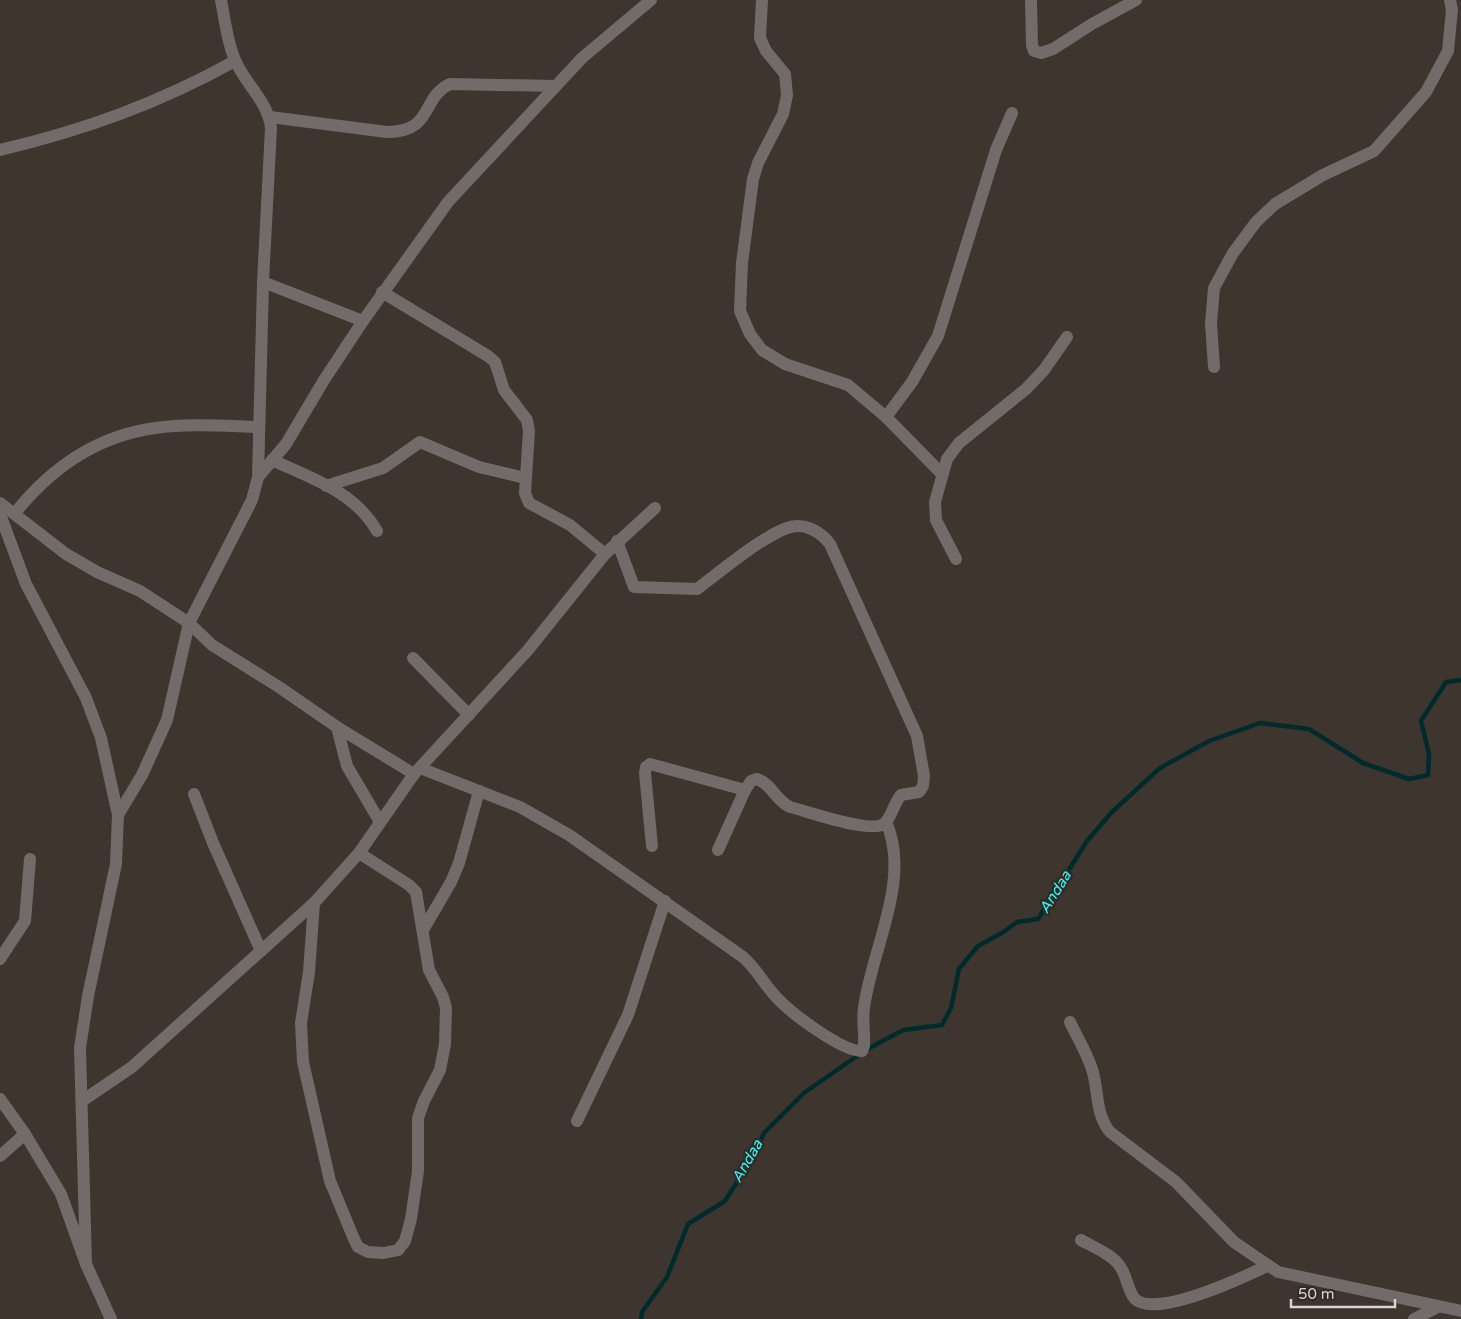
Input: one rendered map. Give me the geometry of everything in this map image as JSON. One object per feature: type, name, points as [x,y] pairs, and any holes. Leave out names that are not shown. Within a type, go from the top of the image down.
[{"type":"street","points":[[118,816],[142,775],[167,720],[189,623],[252,500],[258,477],[258,427],[271,147],[270,117],[235,61],[221,0]]},
{"type":"street","points":[[258,477],[286,444],[324,380],[382,292],[448,202],[582,58],[651,0]]},
{"type":"street","points":[[762,0],[760,38],[766,52],[785,74],[787,95],[783,114],[758,163],[753,179],[742,263],[740,311],[750,334],[762,350],[785,364],[848,385],[886,417],[942,473]]},
{"type":"street","points":[[1030,0],[1032,44],[1034,51],[1041,54],[1053,49],[1092,24],[1136,0]]},
{"type":"street","points":[[1214,367],[1211,323],[1214,288],[1233,253],[1256,222],[1275,204],[1324,175],[1374,151],[1426,92],[1448,51],[1452,10],[1450,0]]},
{"type":"street","points":[[0,150],[90,127],[194,84],[235,61]]},
{"type":"street","points":[[270,117],[402,132],[417,124],[442,90],[450,84],[556,86]]},
{"type":"street","points":[[886,417],[912,382],[938,336],[993,158],[1012,113]]},
{"type":"street","points":[[264,282],[363,321]]},
{"type":"street","points":[[382,292],[495,362],[504,390],[527,420],[529,431],[525,493],[529,503],[570,525],[605,554]]},
{"type":"street","points":[[956,559],[936,520],[935,502],[947,459],[958,443],[1026,389],[1044,370],[1067,337]]},
{"type":"street","points":[[15,513],[34,489],[66,461],[86,450],[124,435],[155,428],[258,427]]},
{"type":"street","points":[[326,486],[383,468],[420,442],[479,467],[525,478]]},
{"type":"street","points":[[272,460],[345,495],[362,509],[377,531]]},
{"type":"street","points":[[0,503],[66,554],[97,572],[140,591],[189,623],[212,645],[279,687],[337,727],[417,771],[479,791],[520,807],[569,835],[743,956],[753,965],[779,1000],[795,1014],[852,1050],[862,1051],[864,1042],[864,1009],[891,902],[893,844],[886,822]]},
{"type":"street","points":[[82,1101],[132,1067],[314,903],[359,853],[417,771],[528,650],[605,554],[655,508]]},
{"type":"street","points":[[0,514],[26,584],[86,698],[101,738],[118,816],[116,864],[102,938],[88,996],[80,1048],[86,1264]]},
{"type":"street","points":[[617,542],[634,587],[688,590],[698,588],[752,549],[788,528],[805,526],[822,533],[830,544],[917,736],[924,776],[923,786],[919,792],[901,795],[886,822],[873,828],[790,807],[780,802],[771,788],[757,779],[751,781],[745,790],[718,850]]},
{"type":"street","points":[[413,658],[469,715]]},
{"type":"street","points":[[337,727],[347,766],[380,822]]},
{"type":"street","points":[[652,846],[645,773],[646,766],[650,764],[745,790]]},
{"type":"street","points":[[423,930],[457,869],[479,791]]},
{"type":"street","points":[[194,794],[220,860],[261,951]]},
{"type":"street","points":[[314,903],[309,972],[301,1023],[303,1062],[330,1181],[358,1247],[368,1252],[384,1253],[398,1250],[406,1241],[411,1219],[418,1171],[418,1118],[424,1100],[440,1070],[445,1044],[446,1008],[443,997],[429,970],[416,892],[409,885],[359,853]]},
{"type":"street","points":[[0,960],[24,921],[30,858]]},
{"type":"street","points":[[577,1122],[628,1015],[665,901]]},
{"type":"street","points":[[1070,1022],[1092,1068],[1099,1097],[1099,1116],[1104,1124],[1110,1132],[1176,1182],[1234,1242],[1267,1266],[1291,1276],[1461,1311]]},
{"type":"street","points":[[0,1100],[24,1134],[61,1194],[86,1264],[111,1319]]},
{"type":"street","points":[[0,1156],[24,1134]]},
{"type":"street","points":[[1081,1240],[1119,1264],[1133,1298],[1140,1304],[1151,1306],[1176,1303],[1233,1282],[1267,1266]]},
{"type":"street","points":[[1414,1319],[1438,1307]]},
{"type":"waterway","name":"Andaa","points":[[866,1050],[903,1030],[942,1025],[951,1008],[959,969],[978,946],[1002,933],[1017,922],[1038,919],[1087,841],[1112,812],[1160,768],[1209,741],[1260,723],[1309,729],[1363,763],[1409,779],[1428,775],[1429,754],[1421,721],[1446,682],[1461,680]]},
{"type":"waterway","name":"Andaa","points":[[641,1319],[642,1312],[667,1277],[688,1224],[725,1201],[751,1160],[764,1133],[804,1093],[860,1054]]}]
